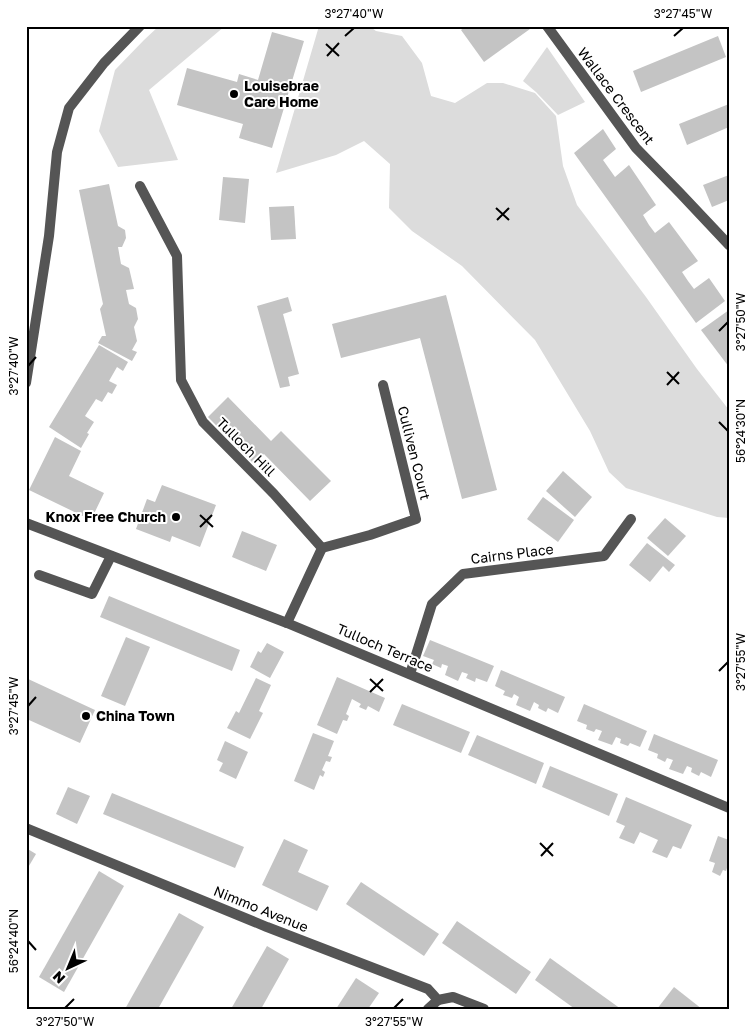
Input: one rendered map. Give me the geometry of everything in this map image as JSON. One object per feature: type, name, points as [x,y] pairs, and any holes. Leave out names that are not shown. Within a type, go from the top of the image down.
[{"type":"street","points":[[26,383],[49,236],[56,152],[69,108],[104,63],[140,26]]},
{"type":"street","name":"Wallace Crescent","points":[[547,26],[636,148],[729,245]]},
{"type":"street","name":"Tulloch Hill","points":[[140,186],[177,256],[181,380],[203,422],[274,494],[322,548]]},
{"type":"street","name":"Culliven Court","points":[[322,548],[370,535],[416,519],[383,385]]},
{"type":"street","name":"Cairns Place","points":[[410,674],[432,604],[463,574],[604,556],[631,519]]},
{"type":"street","name":"Tulloch Terrace","points":[[26,523],[287,623],[729,808]]},
{"type":"street","points":[[287,623],[322,548]]},
{"type":"street","points":[[39,575],[92,594],[111,556]]},
{"type":"street","name":"Nimmo Avenue","points":[[26,828],[268,928],[428,989],[438,1000]]},
{"type":"street","points":[[428,1009],[438,1000],[453,996],[484,1009]]},
{"type":"shaded area","points":[[159,26],[225,26],[149,90],[178,160],[118,167],[99,131],[115,70]]},
{"type":"shaded area","points":[[319,26],[369,26],[376,31],[402,36],[422,63],[431,96],[455,103],[487,83],[503,83],[535,93],[556,116],[563,166],[577,205],[729,410],[729,518],[717,517],[626,488],[609,472],[590,431],[535,340],[462,266],[412,231],[389,208],[390,164],[364,141],[336,155],[276,173]]},
{"type":"shaded area","points":[[547,47],[585,102],[558,115],[523,81]]},
{"type":"building","points":[[466,26],[527,26],[530,29],[484,62],[461,30]]},
{"type":"building","name":"Louisebrae Care Home","points":[[272,32],[304,41],[272,148],[239,138],[243,124],[177,105],[187,68],[237,82],[239,74],[258,80]]},
{"type":"building","points":[[718,36],[726,57],[641,92],[633,71]]},
{"type":"building","points":[[729,104],[729,127],[687,145],[679,124]]},
{"type":"building","points":[[603,129],[616,149],[603,160],[615,177],[629,165],[656,205],[643,215],[649,225],[655,233],[669,222],[698,261],[682,272],[688,281],[694,289],[709,278],[725,301],[696,323],[574,153]]},
{"type":"building","points":[[729,175],[729,200],[712,207],[703,185]]},
{"type":"building","points":[[223,177],[249,179],[245,223],[219,220]]},
{"type":"building","points":[[109,184],[118,226],[125,230],[126,238],[122,247],[118,247],[121,264],[129,268],[134,289],[126,290],[129,304],[136,308],[138,319],[134,327],[137,341],[132,350],[137,352],[132,361],[98,343],[102,336],[106,336],[100,309],[103,304],[79,190]]},
{"type":"building","points":[[294,206],[296,239],[271,240],[269,207]]},
{"type":"building","points":[[446,295],[497,490],[462,499],[420,338],[341,358],[332,324]]},
{"type":"building","points":[[288,297],[292,311],[283,314],[299,374],[288,377],[290,386],[280,388],[257,306]]},
{"type":"building","points":[[729,310],[729,367],[701,330]]},
{"type":"building","points":[[99,345],[128,362],[123,371],[117,367],[109,381],[117,385],[112,394],[108,392],[102,402],[96,399],[85,416],[94,422],[81,448],[49,427]]},
{"type":"building","points":[[228,397],[271,441],[281,431],[331,481],[310,501],[264,454],[254,464],[208,417]]},
{"type":"building","points":[[55,437],[81,451],[69,476],[104,493],[91,520],[29,490]]},
{"type":"building","points":[[563,471],[592,497],[575,517],[546,491]]},
{"type":"building","name":"Knox Free Church","points":[[162,485],[216,505],[200,547],[172,536],[170,542],[136,529],[147,499],[155,502]]},
{"type":"building","points":[[543,497],[574,520],[558,542],[527,519]]},
{"type":"building","points":[[665,518],[686,536],[668,556],[647,538]]},
{"type":"building","points":[[242,531],[277,545],[266,571],[232,557]]},
{"type":"building","points":[[647,543],[675,565],[669,572],[663,566],[650,582],[629,565]]},
{"type":"building","points":[[109,596],[240,650],[232,671],[100,617]]},
{"type":"building","points":[[126,637],[150,647],[125,706],[101,696]]},
{"type":"building","points":[[430,640],[494,666],[487,682],[476,678],[475,682],[466,678],[468,674],[462,672],[458,681],[445,675],[448,666],[442,664],[441,668],[432,664],[434,660],[423,656]]},
{"type":"building","points":[[267,643],[284,652],[270,678],[250,667],[258,651],[261,653]]},
{"type":"building","points":[[501,670],[565,697],[558,713],[548,708],[546,712],[538,708],[539,705],[534,702],[530,711],[516,705],[519,697],[514,694],[512,698],[503,695],[505,691],[495,686]]},
{"type":"building","points":[[337,677],[385,698],[379,712],[368,706],[366,710],[359,707],[361,704],[352,699],[346,714],[349,716],[347,721],[343,720],[337,734],[317,725]]},
{"type":"building","points":[[26,678],[95,710],[80,743],[29,720],[26,726]]},
{"type":"building","points":[[256,678],[271,685],[259,711],[263,713],[250,739],[227,728],[236,711],[239,713]]},
{"type":"building","points":[[402,704],[470,732],[461,753],[393,725]]},
{"type":"building","points":[[584,704],[647,731],[640,747],[630,743],[628,746],[620,743],[621,739],[616,737],[612,745],[598,740],[602,731],[596,729],[594,732],[586,729],[587,725],[577,721]]},
{"type":"building","points":[[313,733],[334,741],[328,756],[332,757],[330,762],[326,761],[322,770],[325,772],[323,777],[320,775],[314,790],[294,781]]},
{"type":"building","points":[[654,734],[718,760],[711,777],[701,772],[699,776],[691,772],[692,768],[687,766],[683,774],[669,769],[673,760],[667,758],[665,762],[657,758],[658,754],[648,750]]},
{"type":"building","points":[[477,735],[544,763],[536,784],[468,755]]},
{"type":"building","points":[[225,741],[248,752],[236,779],[219,771],[223,763],[217,760]]},
{"type":"building","points":[[550,766],[618,794],[609,816],[542,787]]},
{"type":"building","points":[[68,787],[90,796],[77,824],[56,814]]},
{"type":"building","points":[[112,793],[244,847],[235,868],[103,814]]},
{"type":"building","points":[[626,797],[692,825],[681,849],[673,846],[667,858],[652,852],[658,840],[640,832],[634,844],[619,838],[625,826],[616,822]]},
{"type":"building","points":[[718,836],[729,840],[729,869],[723,870],[720,876],[712,872],[715,863],[709,861]]},
{"type":"building","points":[[284,839],[308,850],[298,872],[329,886],[317,911],[262,885]]},
{"type":"building","points":[[26,848],[36,854],[26,871]]},
{"type":"building","points":[[99,871],[124,886],[64,992],[39,977]]},
{"type":"building","points":[[361,882],[439,934],[424,956],[346,904]]},
{"type":"building","points":[[179,913],[204,927],[158,1009],[125,1009]]},
{"type":"building","points":[[457,921],[531,972],[516,994],[442,943]]},
{"type":"building","points":[[267,946],[289,959],[261,1009],[231,1009]]},
{"type":"building","points":[[550,958],[621,1009],[575,1009],[535,980]]},
{"type":"building","points":[[356,978],[379,993],[368,1009],[336,1009]]},
{"type":"building","points":[[674,987],[702,1009],[657,1009]]},
{"type":"place","name":"Louisebrae Care Home","points":[[234,94]]},
{"type":"place","name":"Knox Free Church","points":[[176,517]]},
{"type":"place","name":"China Town","points":[[86,716]]}]
